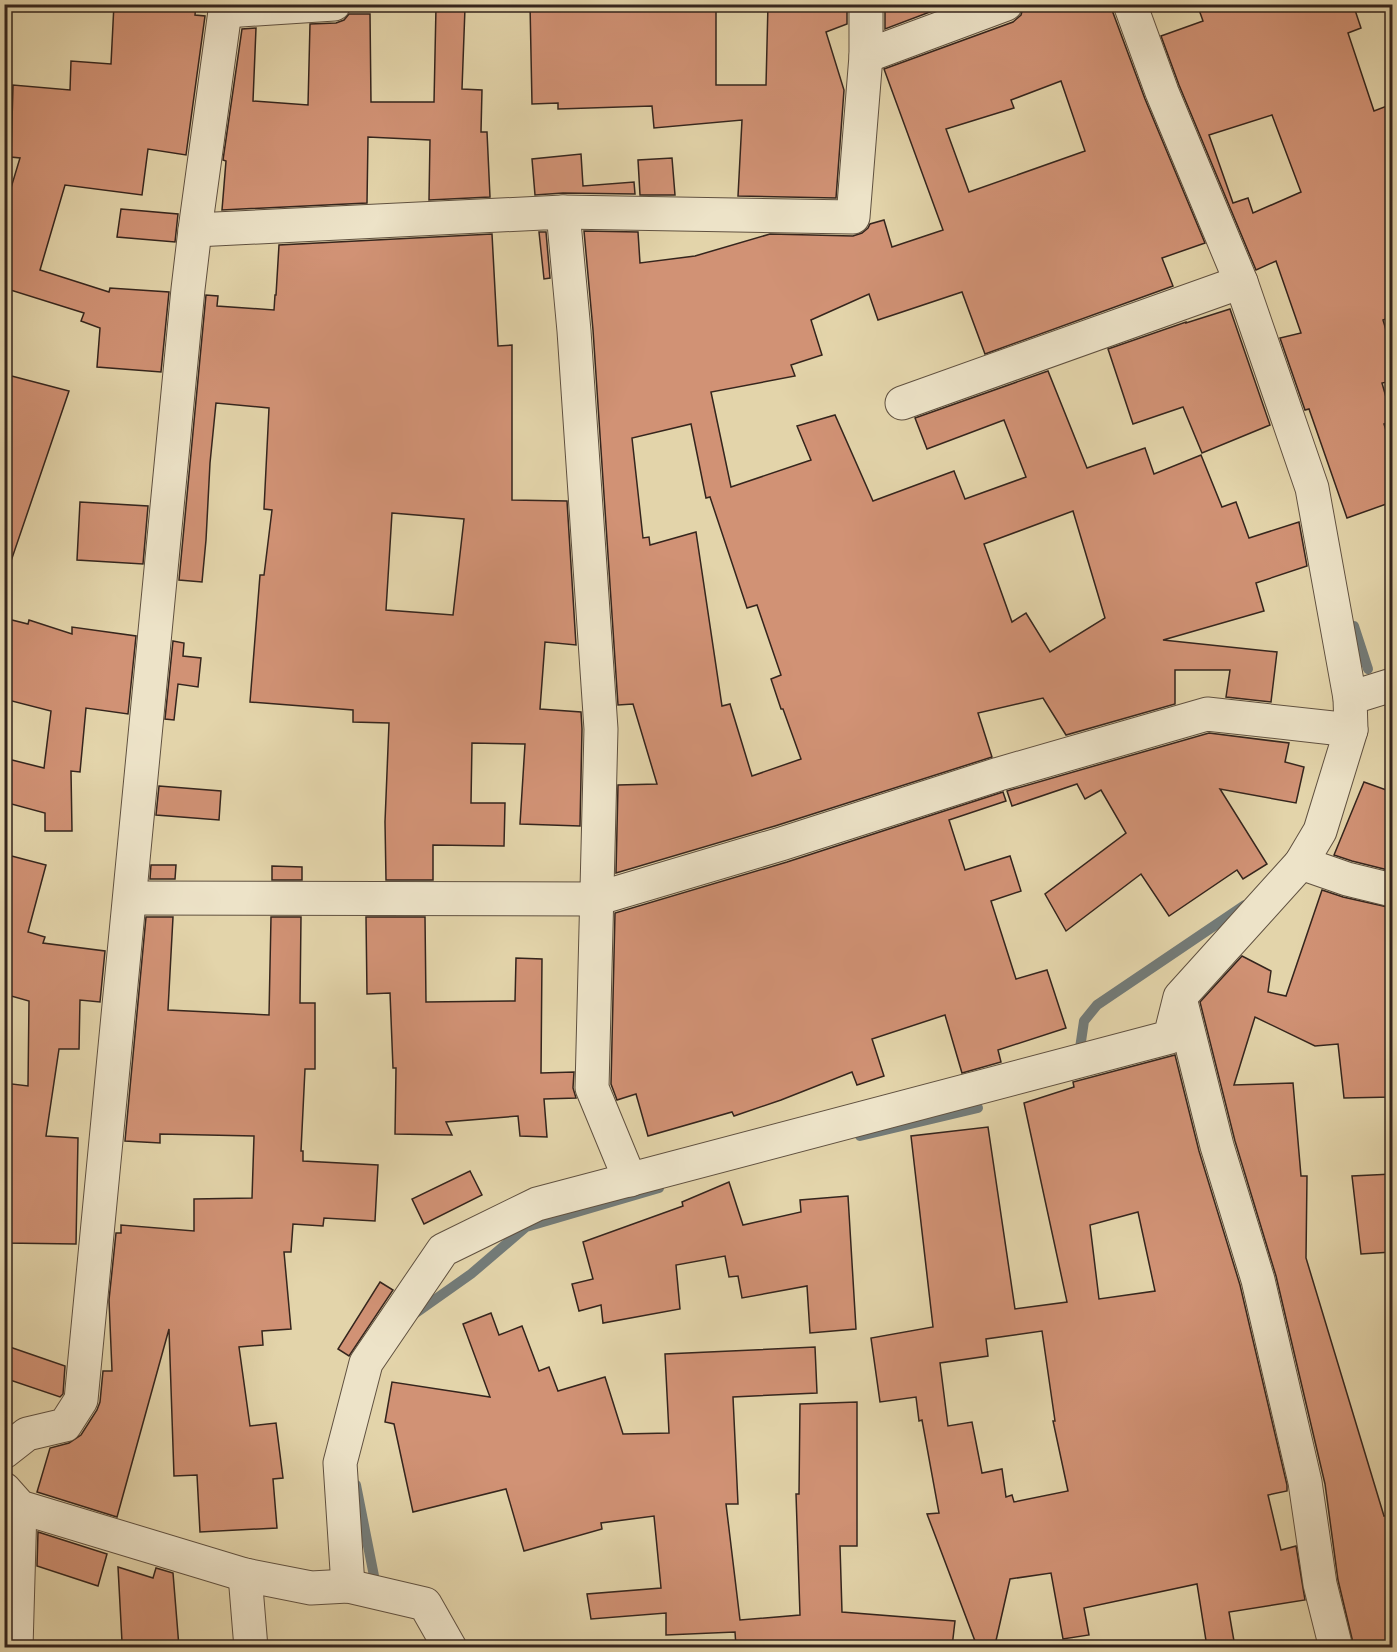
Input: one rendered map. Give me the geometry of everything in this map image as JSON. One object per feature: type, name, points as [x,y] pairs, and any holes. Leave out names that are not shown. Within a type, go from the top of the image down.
[{"type":"street","points":[[4,1452],[27,1434],[65,1425],[81,1400],[195,230],[226,8],[334,4]]},
{"type":"street","points":[[195,230],[563,213],[853,217],[866,56],[866,4]]},
{"type":"street","points":[[866,56],[1006,4]]},
{"type":"street","points":[[348,1586],[340,1463],[366,1363],[444,1250],[537,1204],[1170,1037],[1180,997],[1300,863],[1320,831],[1352,730],[1350,698],[1312,488],[1241,282],[1162,93],[1130,4]]},
{"type":"street","points":[[563,213],[574,331],[601,729],[592,1088],[630,1180]]},
{"type":"street","points":[[902,403],[1241,282]]},
{"type":"street","points":[[1350,698],[1392,685]]},
{"type":"street","points":[[130,898],[596,899],[781,844],[999,774],[1207,714],[1352,730]]},
{"type":"street","points":[[1300,863],[1347,879],[1392,890]]},
{"type":"street","points":[[1180,997],[1217,1146],[1258,1280],[1305,1482],[1320,1584],[1336,1647]]},
{"type":"street","points":[[16,1647],[12,1498],[245,1575],[311,1588],[348,1586],[425,1604],[450,1647]]},
{"type":"street","points":[[245,1575],[251,1647]]},
{"type":"building","points":[[114,4],[196,4],[195,15],[205,16],[186,155],[148,149],[142,195],[65,185],[40,270],[109,292],[110,288],[169,292],[161,372],[97,367],[100,328],[81,321],[84,313],[4,288],[4,211],[20,158],[11,157],[13,85],[70,90],[71,61],[111,64]]},
{"type":"building","points":[[530,4],[716,4],[716,85],[766,85],[768,4],[847,4],[847,24],[826,32],[844,90],[836,198],[738,196],[742,120],[654,128],[652,106],[558,109],[558,103],[532,104]]},
{"type":"building","points":[[885,4],[951,4],[885,29]]},
{"type":"building","points":[[1024,4],[1112,4],[1112,10],[1145,99],[1205,243],[1162,258],[1173,286],[985,354],[962,292],[878,320],[869,294],[811,320],[822,355],[791,365],[795,376],[711,392],[731,487],[811,460],[797,426],[835,415],[873,501],[954,471],[965,499],[1026,477],[1004,420],[927,449],[915,418],[1048,371],[1087,468],[1145,448],[1154,474],[1201,455],[1222,507],[1236,502],[1249,538],[1299,522],[1307,566],[1256,583],[1264,611],[1163,640],[1277,652],[1271,702],[1226,697],[1230,670],[1175,670],[1175,704],[1066,735],[1043,698],[978,713],[992,757],[775,826],[616,873],[618,785],[657,784],[633,704],[618,705],[593,330],[584,231],[638,232],[640,263],[695,256],[770,234],[853,236],[862,233],[870,224],[884,220],[892,247],[943,230],[884,69],[1013,22],[1021,15]],"holes":[[[1061,81],[1085,151],[969,192],[946,129],[1014,108],[1011,100]],[[691,424],[706,498],[710,497],[747,608],[757,605],[781,675],[771,679],[801,759],[752,776],[730,704],[722,706],[696,532],[650,545],[649,537],[643,538],[632,438]],[[1073,511],[1105,618],[1050,652],[1026,613],[1012,622],[984,544]]]},
{"type":"building","points":[[1197,4],[1353,4],[1361,28],[1348,33],[1374,111],[1392,104],[1392,317],[1383,320],[1392,350],[1392,381],[1382,383],[1392,418],[1392,421],[1384,424],[1392,449],[1392,502],[1347,518],[1309,409],[1305,410],[1280,338],[1301,333],[1276,261],[1256,270],[1161,36],[1203,21]],"holes":[[[1272,115],[1301,192],[1253,213],[1248,198],[1233,203],[1209,135]]]},
{"type":"building","points":[[436,7],[465,8],[462,89],[482,90],[481,132],[487,132],[490,197],[429,200],[430,140],[368,137],[367,203],[222,210],[226,161],[223,160],[242,29],[256,28],[253,101],[308,105],[310,24],[336,23],[344,20],[349,14],[370,14],[371,102],[434,102]]},
{"type":"building","points":[[581,154],[583,186],[634,182],[635,194],[535,195],[532,159]]},
{"type":"building","points":[[672,158],[675,195],[640,195],[638,160]]},
{"type":"building","points":[[121,209],[178,214],[175,242],[117,237]]},
{"type":"building","points":[[539,232],[546,232],[550,278],[544,279]]},
{"type":"building","points":[[492,234],[498,346],[512,345],[512,500],[567,501],[576,645],[545,642],[540,709],[581,712],[580,826],[520,824],[525,744],[472,743],[471,803],[505,803],[504,846],[433,845],[433,880],[386,880],[385,822],[389,723],[353,722],[353,710],[250,702],[260,575],[264,575],[272,510],[264,509],[269,408],[216,403],[202,582],[179,580],[206,295],[218,296],[217,306],[274,310],[279,245]],"holes":[[[392,513],[464,519],[453,615],[386,610]]]},
{"type":"building","points":[[1230,309],[1270,425],[1202,453],[1183,407],[1133,424],[1108,349]]},
{"type":"building","points":[[4,374],[69,391],[9,567],[4,566]]},
{"type":"building","points":[[80,502],[148,506],[143,564],[77,560]]},
{"type":"building","points":[[4,618],[28,624],[29,620],[72,634],[72,627],[136,636],[128,714],[86,708],[80,772],[71,771],[72,831],[45,831],[45,813],[4,802],[4,758],[44,768],[51,711],[4,699]]},
{"type":"building","points":[[173,641],[184,643],[183,656],[201,658],[198,687],[178,684],[174,720],[165,719]]},
{"type":"building","points":[[1209,733],[1289,743],[1285,762],[1304,767],[1296,803],[1220,789],[1267,864],[1243,879],[1237,870],[1169,916],[1141,874],[1066,931],[1045,894],[1126,833],[1101,790],[1085,799],[1077,784],[1012,806],[1007,791]]},
{"type":"building","points":[[1364,782],[1392,792],[1392,871],[1334,855]]},
{"type":"building","points":[[159,786],[221,791],[219,820],[156,815]]},
{"type":"building","points":[[1003,792],[1006,801],[949,820],[965,870],[1010,856],[1021,891],[991,901],[1016,979],[1047,970],[1066,1028],[998,1050],[1001,1062],[962,1073],[945,1015],[872,1039],[884,1076],[857,1085],[852,1072],[734,1116],[732,1112],[648,1136],[636,1094],[617,1100],[611,1084],[615,913],[787,862]]},
{"type":"building","points":[[4,854],[46,865],[28,932],[45,937],[43,943],[105,951],[100,1002],[80,1000],[79,1049],[59,1049],[46,1136],[78,1138],[76,1244],[4,1243],[4,1083],[28,1086],[29,1001],[4,994]]},
{"type":"building","points":[[151,865],[176,865],[175,879],[150,879]]},
{"type":"building","points":[[272,866],[302,867],[302,880],[272,880]]},
{"type":"building","points":[[1322,890],[1392,908],[1392,1097],[1344,1098],[1338,1044],[1315,1046],[1255,1017],[1234,1085],[1293,1083],[1301,1176],[1307,1176],[1306,1258],[1384,1516],[1392,1514],[1392,1647],[1354,1647],[1338,1580],[1325,1484],[1276,1276],[1235,1141],[1200,1002],[1242,956],[1271,971],[1268,992],[1286,996]]},
{"type":"building","points":[[146,917],[173,917],[168,1010],[269,1015],[271,917],[301,917],[300,1003],[315,1003],[315,1069],[305,1069],[301,1151],[303,1151],[303,1161],[378,1165],[375,1221],[324,1218],[323,1226],[293,1224],[291,1252],[284,1252],[291,1329],[262,1331],[263,1345],[239,1347],[250,1426],[276,1423],[283,1478],[273,1479],[277,1528],[200,1532],[197,1475],[174,1476],[169,1329],[117,1517],[37,1492],[50,1448],[69,1443],[81,1435],[100,1402],[103,1371],[112,1371],[109,1300],[116,1233],[121,1233],[121,1225],[194,1231],[194,1199],[252,1198],[254,1136],[160,1134],[160,1143],[125,1141]]},
{"type":"building","points":[[366,917],[425,917],[426,1002],[515,1001],[516,958],[542,959],[541,1073],[574,1072],[573,1088],[576,1098],[544,1099],[547,1137],[520,1136],[518,1116],[446,1122],[452,1135],[395,1134],[396,1068],[393,1068],[390,993],[367,994]]},
{"type":"building","points":[[1175,1055],[1199,1151],[1240,1285],[1287,1485],[1287,1491],[1268,1495],[1281,1550],[1296,1546],[1305,1600],[1229,1612],[1235,1647],[1207,1647],[1197,1584],[1084,1608],[1089,1635],[1063,1639],[1051,1573],[1010,1579],[995,1645],[975,1641],[927,1514],[939,1513],[916,1397],[880,1402],[871,1338],[933,1327],[911,1136],[988,1127],[1015,1309],[1067,1302],[1024,1103],[1074,1087],[1073,1082]],"holes":[[[1138,1212],[1155,1291],[1099,1299],[1090,1225]],[[1042,1331],[1055,1421],[1053,1421],[1068,1491],[1014,1502],[1012,1495],[1006,1497],[1002,1469],[982,1473],[972,1422],[948,1426],[940,1363],[988,1356],[986,1339]]]},
{"type":"building","points":[[470,1171],[482,1195],[424,1224],[412,1199]]},
{"type":"building","points":[[1392,1174],[1392,1252],[1361,1254],[1352,1176]]},
{"type":"building","points":[[729,1182],[743,1225],[801,1212],[800,1200],[848,1196],[856,1329],[810,1333],[807,1286],[742,1298],[738,1276],[729,1277],[725,1256],[676,1265],[680,1309],[603,1323],[601,1305],[579,1311],[572,1284],[593,1279],[583,1242],[683,1206],[682,1202]]},
{"type":"building","points":[[380,1282],[393,1290],[349,1356],[338,1349]]},
{"type":"building","points":[[491,1313],[499,1335],[522,1326],[539,1371],[549,1367],[558,1391],[605,1377],[623,1434],[669,1433],[665,1354],[815,1347],[817,1393],[733,1397],[738,1504],[726,1504],[740,1620],[800,1615],[796,1494],[799,1494],[800,1404],[857,1402],[857,1546],[840,1546],[842,1612],[955,1621],[952,1647],[855,1642],[854,1647],[736,1647],[735,1632],[666,1635],[666,1613],[591,1619],[587,1594],[661,1588],[654,1516],[601,1523],[602,1529],[524,1551],[506,1489],[413,1512],[394,1424],[385,1422],[392,1382],[490,1397],[463,1324]]},
{"type":"building","points":[[4,1345],[65,1366],[63,1394],[60,1397],[4,1378]]},
{"type":"building","points":[[38,1532],[107,1554],[98,1586],[37,1566]]},
{"type":"building","points":[[118,1567],[153,1578],[156,1568],[173,1573],[179,1647],[151,1647],[150,1641],[122,1642]]},
{"type":"waterway","points":[[1354,626],[1368,669]]},
{"type":"waterway","points":[[1079,1055],[1084,1021],[1097,1005],[1245,905]]},
{"type":"waterway","points":[[860,1136],[978,1108]]},
{"type":"waterway","points":[[413,1315],[471,1274],[526,1227],[659,1188]]},
{"type":"waterway","points":[[356,1485],[374,1576]]}]
